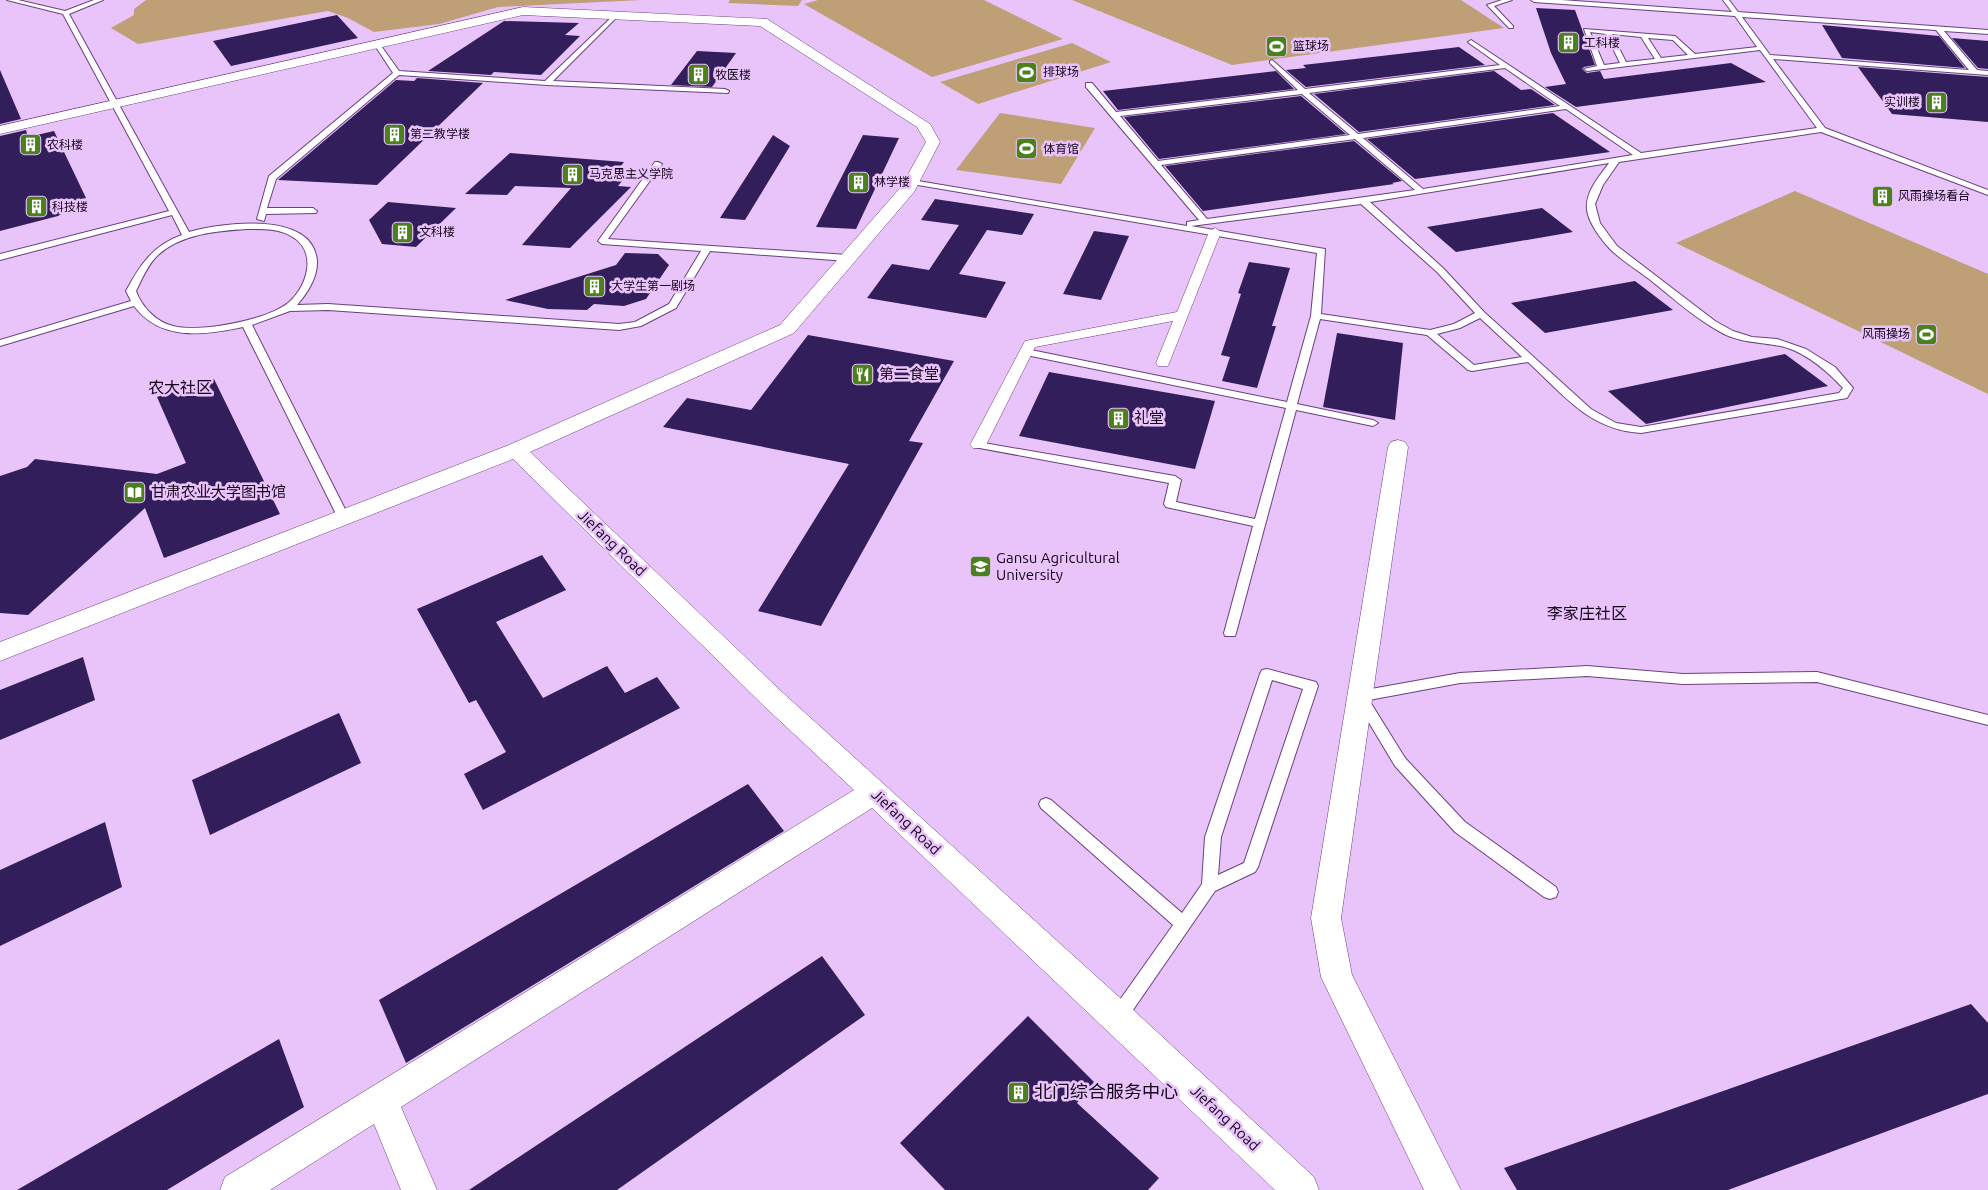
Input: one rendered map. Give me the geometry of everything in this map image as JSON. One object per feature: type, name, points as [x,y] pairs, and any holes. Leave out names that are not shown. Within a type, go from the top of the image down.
[{"type":"street","points":[[0,130],[523,11],[763,22],[923,124],[933,142],[908,189],[787,329],[516,450],[0,652]]},
{"type":"street","points":[[1163,363],[1216,232]]},
{"type":"street","points":[[978,445],[1030,344],[1182,315]]},
{"type":"street","points":[[1398,447],[1326,918],[1337,977],[1443,1190]]},
{"type":"street","name":"Jiefang Road","points":[[516,450],[773,699],[1118,1017],[1301,1190]]},
{"type":"street","points":[[238,1190],[874,792]]},
{"type":"street","points":[[382,1101],[419,1190]]},
{"type":"lane","points":[[10,0],[65,13],[100,0]]},
{"type":"lane","points":[[1509,0],[1490,5],[1511,27]]},
{"type":"lane","points":[[1534,0],[1988,32]]},
{"type":"lane","points":[[1726,0],[1822,130]]},
{"type":"lane","points":[[65,13],[187,236]]},
{"type":"lane","points":[[547,83],[617,14]]},
{"type":"lane","points":[[1937,27],[1974,71]]},
{"type":"lane","points":[[1601,67],[1586,30],[1675,38],[1694,57]]},
{"type":"lane","points":[[1608,32],[1624,64]]},
{"type":"lane","points":[[1643,35],[1660,60]]},
{"type":"lane","points":[[1471,42],[1640,156]]},
{"type":"lane","points":[[377,44],[397,73]]},
{"type":"lane","points":[[1587,68],[1762,48]]},
{"type":"lane","points":[[1768,57],[1988,73]]},
{"type":"lane","points":[[1272,62],[1303,91],[1421,191]]},
{"type":"lane","points":[[1113,115],[1505,66]]},
{"type":"lane","points":[[259,226],[272,178],[397,73],[547,83],[725,91]]},
{"type":"lane","points":[[1089,85],[1205,222]]},
{"type":"lane","points":[[1155,164],[1566,107]]},
{"type":"lane","points":[[1175,226],[1363,201],[1640,156],[1822,130],[1988,193]]},
{"type":"lane","points":[[1363,201],[1440,270],[1481,314],[1586,411],[1603,423],[1619,429],[1641,430],[1843,396],[1848,388],[1831,368],[1802,351],[1777,342],[1751,340],[1730,333],[1712,323],[1614,248],[1602,234],[1592,216],[1590,203],[1599,183],[1616,160]]},
{"type":"lane","points":[[658,164],[602,241],[706,250],[848,258]]},
{"type":"lane","points":[[912,182],[1322,251],[1316,316],[1230,633]]},
{"type":"lane","points":[[262,210],[313,211]]},
{"type":"lane","points":[[0,257],[175,212]]},
{"type":"lane","points":[[288,308],[310,278],[312,257],[300,237],[285,230],[259,226],[215,228],[187,236],[158,250],[141,273],[131,291],[135,303],[147,317],[171,329],[222,328],[247,324],[288,308],[328,307],[619,327],[638,324],[673,306],[706,250]]},
{"type":"lane","points":[[0,343],[135,303]]},
{"type":"lane","points":[[1316,316],[1430,333],[1457,326],[1481,314]]},
{"type":"lane","points":[[247,324],[343,517]]},
{"type":"lane","points":[[1430,333],[1472,368],[1530,359]]},
{"type":"lane","points":[[1026,352],[1291,408],[1373,423]]},
{"type":"lane","points":[[978,445],[1175,480],[1170,504],[1260,524]]},
{"type":"lane","points":[[1550,892],[1460,827],[1400,762],[1360,696],[1460,678],[1587,671],[1683,679],[1817,677],[1988,720]]},
{"type":"lane","points":[[1118,1017],[1210,886],[1250,867],[1311,686],[1267,674],[1213,838],[1210,886]]},
{"type":"lane","points":[[1046,804],[1183,924]]},
{"type":"shaded area","points":[[146,0],[642,0],[498,7],[439,24],[374,32],[348,18],[328,11],[138,44],[111,28],[134,15],[134,9]]},
{"type":"shaded area","points":[[730,0],[802,0],[798,6],[728,3]]},
{"type":"shaded area","points":[[818,0],[984,0],[1063,39],[932,77],[804,4]]},
{"type":"shaded area","name":"篮球场","points":[[1072,0],[1461,0],[1504,28],[1232,65]]},
{"type":"shaded area","name":"排球场","points":[[1072,43],[1111,62],[978,104],[940,82]]},
{"type":"shaded area","name":"体育馆","points":[[1000,113],[1095,128],[1061,184],[956,170]]},
{"type":"shaded area","name":"风雨操场","points":[[1795,191],[1988,274],[1988,394],[1676,243]]},
{"type":"building","points":[[1536,8],[1575,10],[1595,65],[1582,69],[1587,73],[1600,71],[1604,79],[1731,63],[1766,82],[1576,107],[1545,87],[1566,84],[1551,53]]},
{"type":"building","points":[[337,15],[358,38],[231,66],[213,41]]},
{"type":"building","points":[[504,21],[579,23],[565,35],[580,36],[541,75],[494,72],[491,75],[428,71]]},
{"type":"building","points":[[1822,25],[1939,36],[1965,68],[1842,58]]},
{"type":"building","points":[[1952,38],[1988,41],[1988,69],[1978,68]]},
{"type":"building","points":[[1459,47],[1485,65],[1306,87],[1286,70],[1306,68],[1303,65]]},
{"type":"building","points":[[697,51],[736,53],[712,87],[671,85]]},
{"type":"building","name":"实训楼","points":[[1858,67],[1988,77],[1988,122],[1892,114]]},
{"type":"building","points":[[0,70],[21,119],[0,124]]},
{"type":"building","points":[[1276,71],[1294,89],[1118,110],[1103,91]]},
{"type":"building","points":[[1494,71],[1521,90],[1531,89],[1555,105],[1359,132],[1314,94]]},
{"type":"building","name":"第二教学楼","points":[[417,78],[483,83],[377,185],[278,180],[396,80],[414,81]]},
{"type":"building","points":[[1301,96],[1346,134],[1159,159],[1124,117]]},
{"type":"building","points":[[1553,113],[1610,152],[1415,179],[1367,139]]},
{"type":"building","points":[[26,130],[28,137],[54,131],[86,198],[58,216],[0,231],[0,136]]},
{"type":"building","points":[[773,135],[790,146],[745,220],[720,218]]},
{"type":"building","name":"林学楼","points":[[863,135],[899,138],[856,229],[816,227]]},
{"type":"building","points":[[1354,141],[1402,181],[1392,183],[1394,184],[1203,211],[1165,166]]},
{"type":"building","points":[[510,153],[624,162],[618,170],[630,171],[618,186],[631,187],[570,248],[522,245],[571,188],[515,186],[507,195],[465,194]]},
{"type":"building","points":[[935,199],[1034,214],[1022,235],[987,230],[959,274],[1006,282],[986,318],[867,298],[892,264],[929,270],[959,225],[921,220]]},
{"type":"building","name":"文科楼","points":[[388,202],[456,208],[416,247],[382,244],[369,220]]},
{"type":"building","points":[[1542,208],[1573,232],[1456,252],[1427,227]]},
{"type":"building","points":[[1094,231],[1129,236],[1101,300],[1063,294]]},
{"type":"building","name":"大学生第一剧场","points":[[625,253],[658,254],[669,265],[646,299],[624,306],[594,304],[587,310],[548,309],[505,300],[616,265]]},
{"type":"building","points":[[1249,262],[1290,268],[1272,326],[1276,326],[1257,388],[1222,381],[1230,357],[1221,355],[1241,294],[1238,293]]},
{"type":"building","points":[[1635,281],[1673,310],[1545,333],[1511,303]]},
{"type":"building","points":[[1337,333],[1403,343],[1395,420],[1323,407]]},
{"type":"building","points":[[808,335],[954,361],[909,441],[923,443],[821,626],[758,611],[849,464],[663,427],[687,398],[751,410]]},
{"type":"building","points":[[1785,354],[1828,386],[1646,424],[1608,391]]},
{"type":"building","name":"礼堂","points":[[1049,372],[1215,401],[1195,469],[1019,436]]},
{"type":"building","name":"甘肃农业大学图书馆","points":[[214,379],[280,514],[164,558],[145,508],[28,615],[0,613],[0,476],[27,467],[35,459],[157,474],[186,463],[157,397]]},
{"type":"building","points":[[542,555],[566,590],[496,622],[543,698],[607,666],[625,693],[657,677],[680,708],[483,810],[464,774],[506,752],[476,700],[469,703],[417,609]]},
{"type":"building","points":[[83,657],[95,700],[0,740],[0,690]]},
{"type":"building","points":[[339,713],[361,763],[210,835],[192,780]]},
{"type":"building","points":[[748,784],[784,831],[406,1063],[379,1000]]},
{"type":"building","points":[[105,822],[122,887],[0,946],[0,870]]},
{"type":"building","points":[[822,956],[865,1015],[617,1190],[469,1190]]},
{"type":"building","points":[[1971,1004],[1988,1023],[1988,1094],[1728,1190],[1517,1190],[1504,1168]]},
{"type":"building","name":"北门综合服务中心","points":[[1028,1016],[1094,1082],[1077,1103],[1159,1178],[1148,1190],[945,1190],[900,1143]]},
{"type":"building","points":[[279,1039],[304,1107],[167,1190],[17,1190]]},
{"type":"place","name":"工科楼","points":[[1568,43]]},
{"type":"place","name":"篮球场","points":[[1277,46]]},
{"type":"place","name":"排球场","points":[[1027,72]]},
{"type":"place","name":"牧医楼","points":[[699,75]]},
{"type":"place","name":"实训楼","points":[[1936,102]]},
{"type":"place","name":"第二教学楼","points":[[394,134]]},
{"type":"place","name":"农科楼","points":[[31,145]]},
{"type":"place","name":"体育馆","points":[[1027,149]]},
{"type":"place","name":"马克思主义学院","points":[[573,174]]},
{"type":"place","name":"林学楼","points":[[858,182]]},
{"type":"place","name":"风雨操场看台","points":[[1882,196]]},
{"type":"place","name":"科技楼","points":[[36,207]]},
{"type":"place","name":"文科楼","points":[[403,232]]},
{"type":"place","name":"大学生第一剧场","points":[[595,286]]},
{"type":"place","name":"风雨操场","points":[[1926,334]]},
{"type":"place","name":"第二食堂","points":[[863,374]]},
{"type":"place","name":"礼堂","points":[[1118,418]]},
{"type":"place","name":"甘肃农业大学图书馆","points":[[135,492]]},
{"type":"place","name":"Gansu Agricultural University","points":[[980,567]]},
{"type":"place","name":"北门综合服务中心","points":[[1018,1092]]},
{"type":"district","name":"农大社区","points":[[180,387]]},
{"type":"district","name":"李家庄社区","points":[[1587,613]]}]
